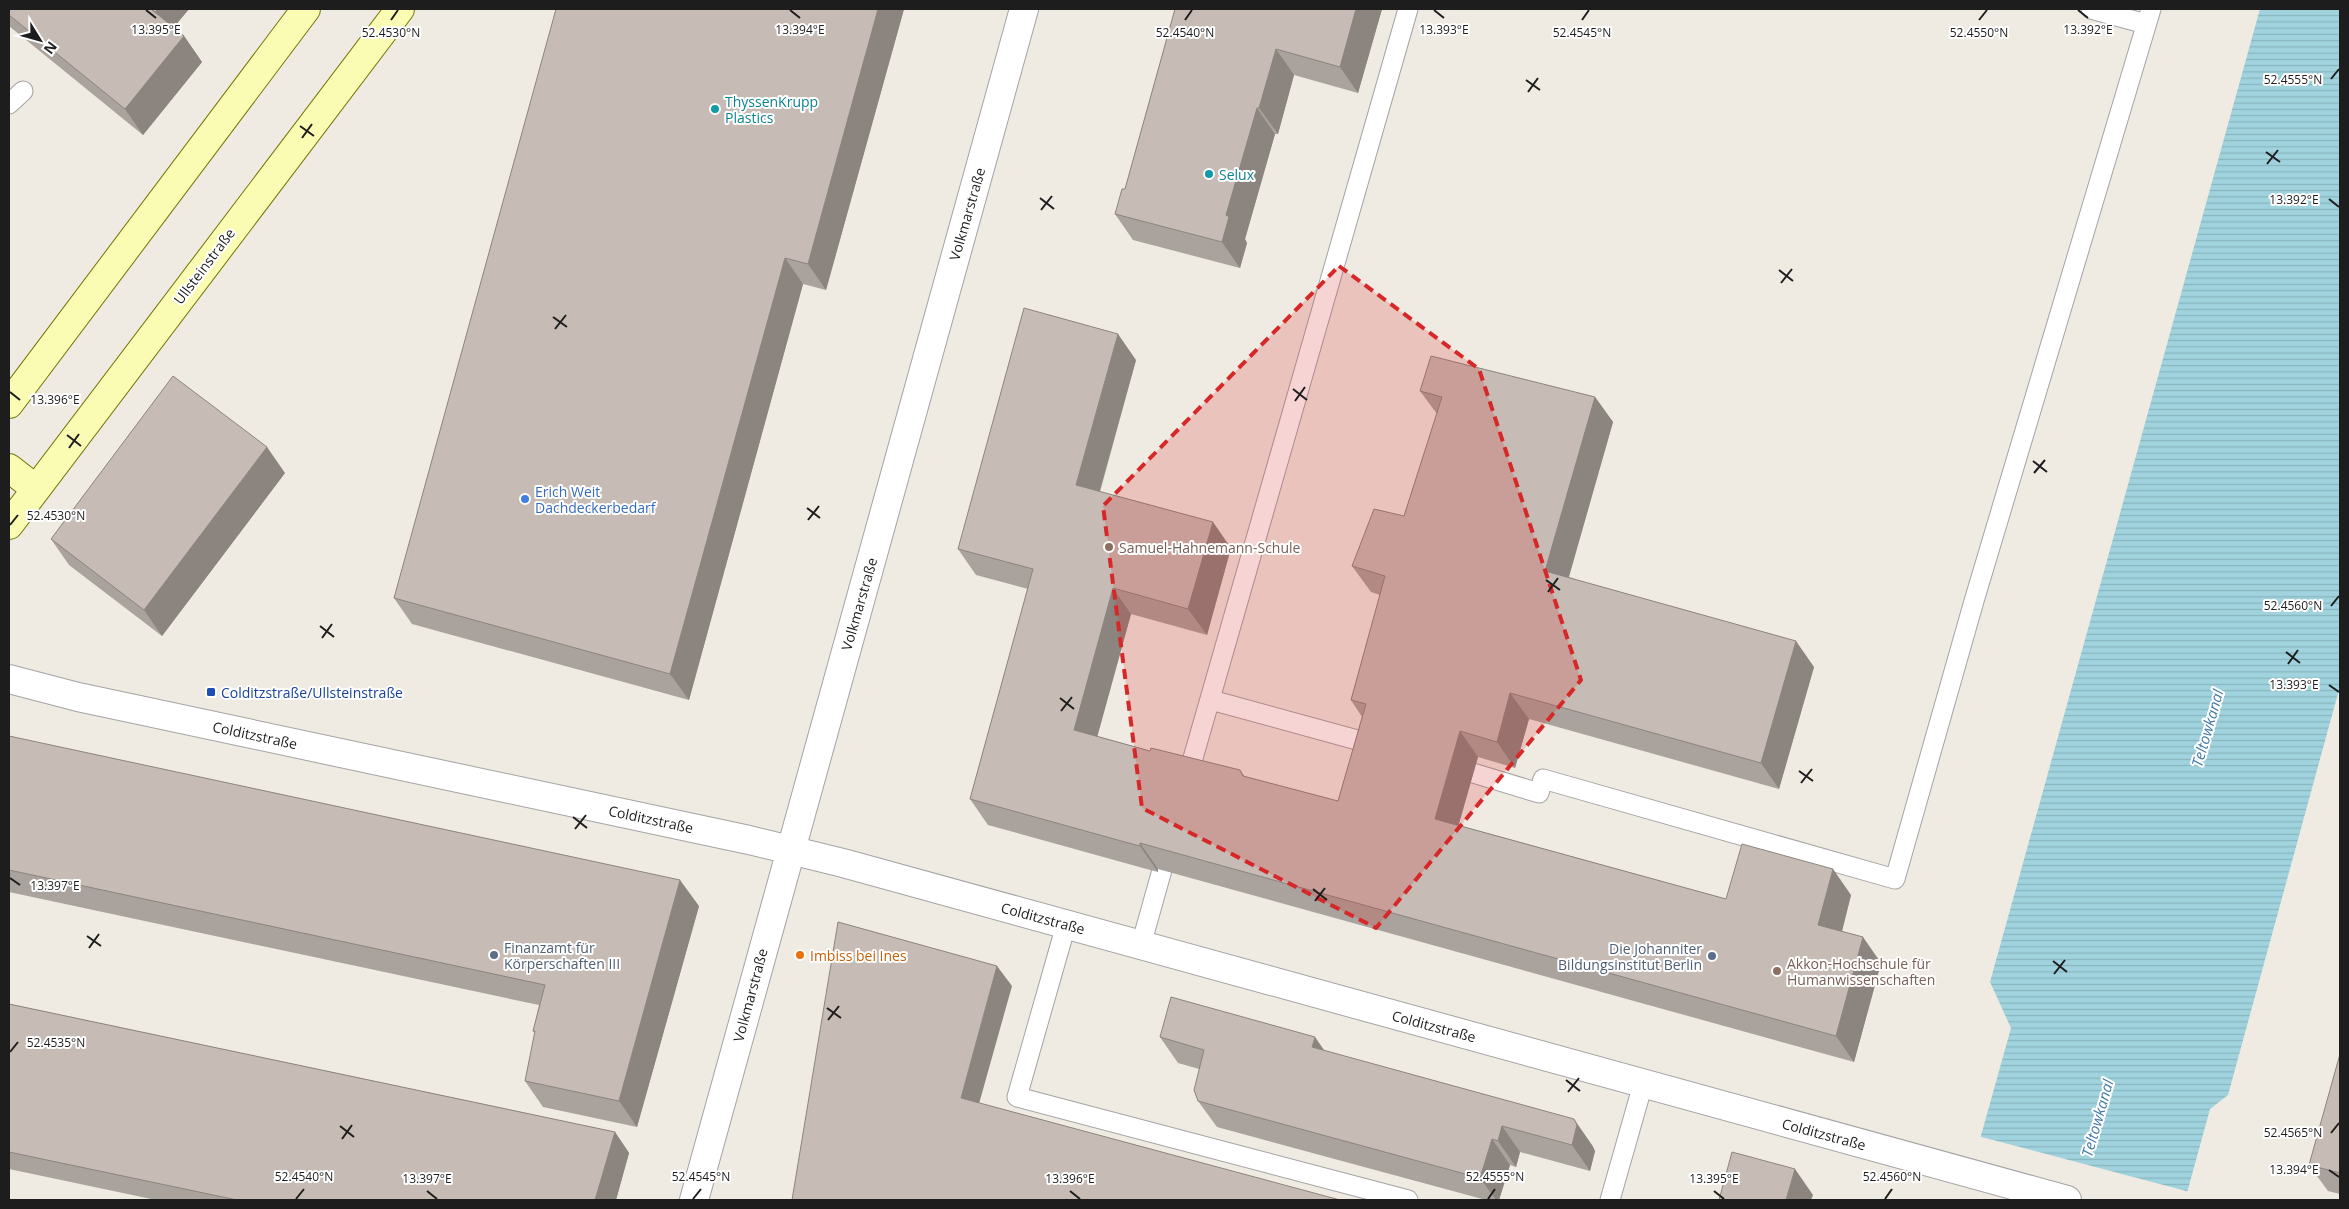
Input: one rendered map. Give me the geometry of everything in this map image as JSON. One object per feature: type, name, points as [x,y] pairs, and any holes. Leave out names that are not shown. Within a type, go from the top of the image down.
[{"type":"street","points":[[9,404],[306,9]]},
{"type":"street","name":"Ullsteinstraße","points":[[9,525],[400,9]]},
{"type":"street","name":"Volkmarstraße","points":[[694,1200],[1024,9]]},
{"type":"street","points":[[9,468],[36,489]]},
{"type":"street","name":"Colditzstraße","points":[[9,679],[87,699],[791,851],[1066,924],[2068,1200]]},
{"type":"lane","points":[[1187,779],[1408,9]]},
{"type":"lane","points":[[1473,773],[1539,793],[1542,779],[1895,879],[1977,591],[2149,17],[2091,9]]},
{"type":"lane","points":[[9,104],[24,91]]},
{"type":"lane","points":[[1211,700],[1380,746]]},
{"type":"lane","points":[[1140,945],[1162,870]]},
{"type":"lane","points":[[1066,924],[1017,1098],[1408,1200]]},
{"type":"lane","points":[[1610,1200],[1643,1084]]},
{"type":"highlighted area","points":[[1339,266],[1479,369],[1581,680],[1376,928],[1142,808],[1103,506]]},
{"type":"water","name":"Teltowkanal","points":[[2260,9],[2340,9],[2340,686],[2228,1095],[2210,1109],[2185,1200],[1963,1200],[2011,1028],[1990,982]]},
{"type":"pier","points":[[1978,1136],[2190,1192],[2187,1200],[1961,1200]]},
{"type":"building","points":[[9,9],[151,9],[184,36],[125,109],[9,15]]},
{"type":"building","points":[[556,9],[878,9],[808,264],[785,258],[670,674],[394,598]]},
{"type":"building","name":"Selux","points":[[1175,9],[1356,9],[1340,67],[1276,49],[1226,215],[1229,217],[1222,242],[1115,214],[1122,189],[1125,189]]},
{"type":"building","points":[[1024,308],[1118,334],[1076,485],[1213,522],[1188,609],[1113,588],[1074,730],[1150,751],[1151,748],[1240,770],[1243,776],[1338,801],[1366,704],[1351,700],[1385,576],[1352,566],[1374,509],[1404,516],[1442,397],[1420,391],[1431,356],[1595,397],[1545,571],[1796,641],[1761,763],[1510,693],[1497,742],[1460,731],[1435,819],[1726,899],[1742,844],[1833,869],[1818,925],[1863,937],[1836,1036],[1140,843],[1140,846],[970,799],[1033,569],[958,549]]},
{"type":"building","points":[[173,376],[267,447],[144,610],[51,539]]},
{"type":"building","name":"Finanzamt für Körperschaften III","points":[[9,736],[680,880],[619,1101],[525,1081],[535,1031],[533,1031],[545,985],[9,870]]},
{"type":"building","points":[[838,922],[997,966],[961,1098],[1340,1200],[792,1200]]},
{"type":"building","points":[[1171,997],[1315,1037],[1312,1047],[1574,1119],[1577,1125],[1572,1145],[1502,1126],[1498,1141],[1492,1139],[1480,1178],[1198,1101],[1194,1090],[1204,1050],[1160,1037]]},
{"type":"building","points":[[9,1004],[615,1132],[595,1200],[237,1200],[9,1152]]},
{"type":"building","points":[[2340,1054],[2340,1173],[2309,1165]]},
{"type":"building","points":[[1732,1152],[1795,1169],[1786,1200],[1719,1200]]},
{"type":"place","name":"ThyssenKrupp Plastics","points":[[715,109]]},
{"type":"place","name":"Selux","points":[[1209,174]]},
{"type":"place","name":"Erich Weit Dachdeckerbedarf","points":[[525,499]]},
{"type":"place","name":"Samuel-Hahnemann-Schule","points":[[1109,547]]},
{"type":"place","name":"Colditzstraße/Ullsteinstraße","points":[[211,692]]},
{"type":"place","name":"Finanzamt für Körperschaften III","points":[[494,955]]},
{"type":"place","name":"Imbiss bei Ines","points":[[800,955]]},
{"type":"place","name":"Die Johanniter Bildungsinstitut Berlin","points":[[1712,956]]},
{"type":"place","name":"Akkon-Hochschule für Humanwissenschaften","points":[[1777,971]]}]
